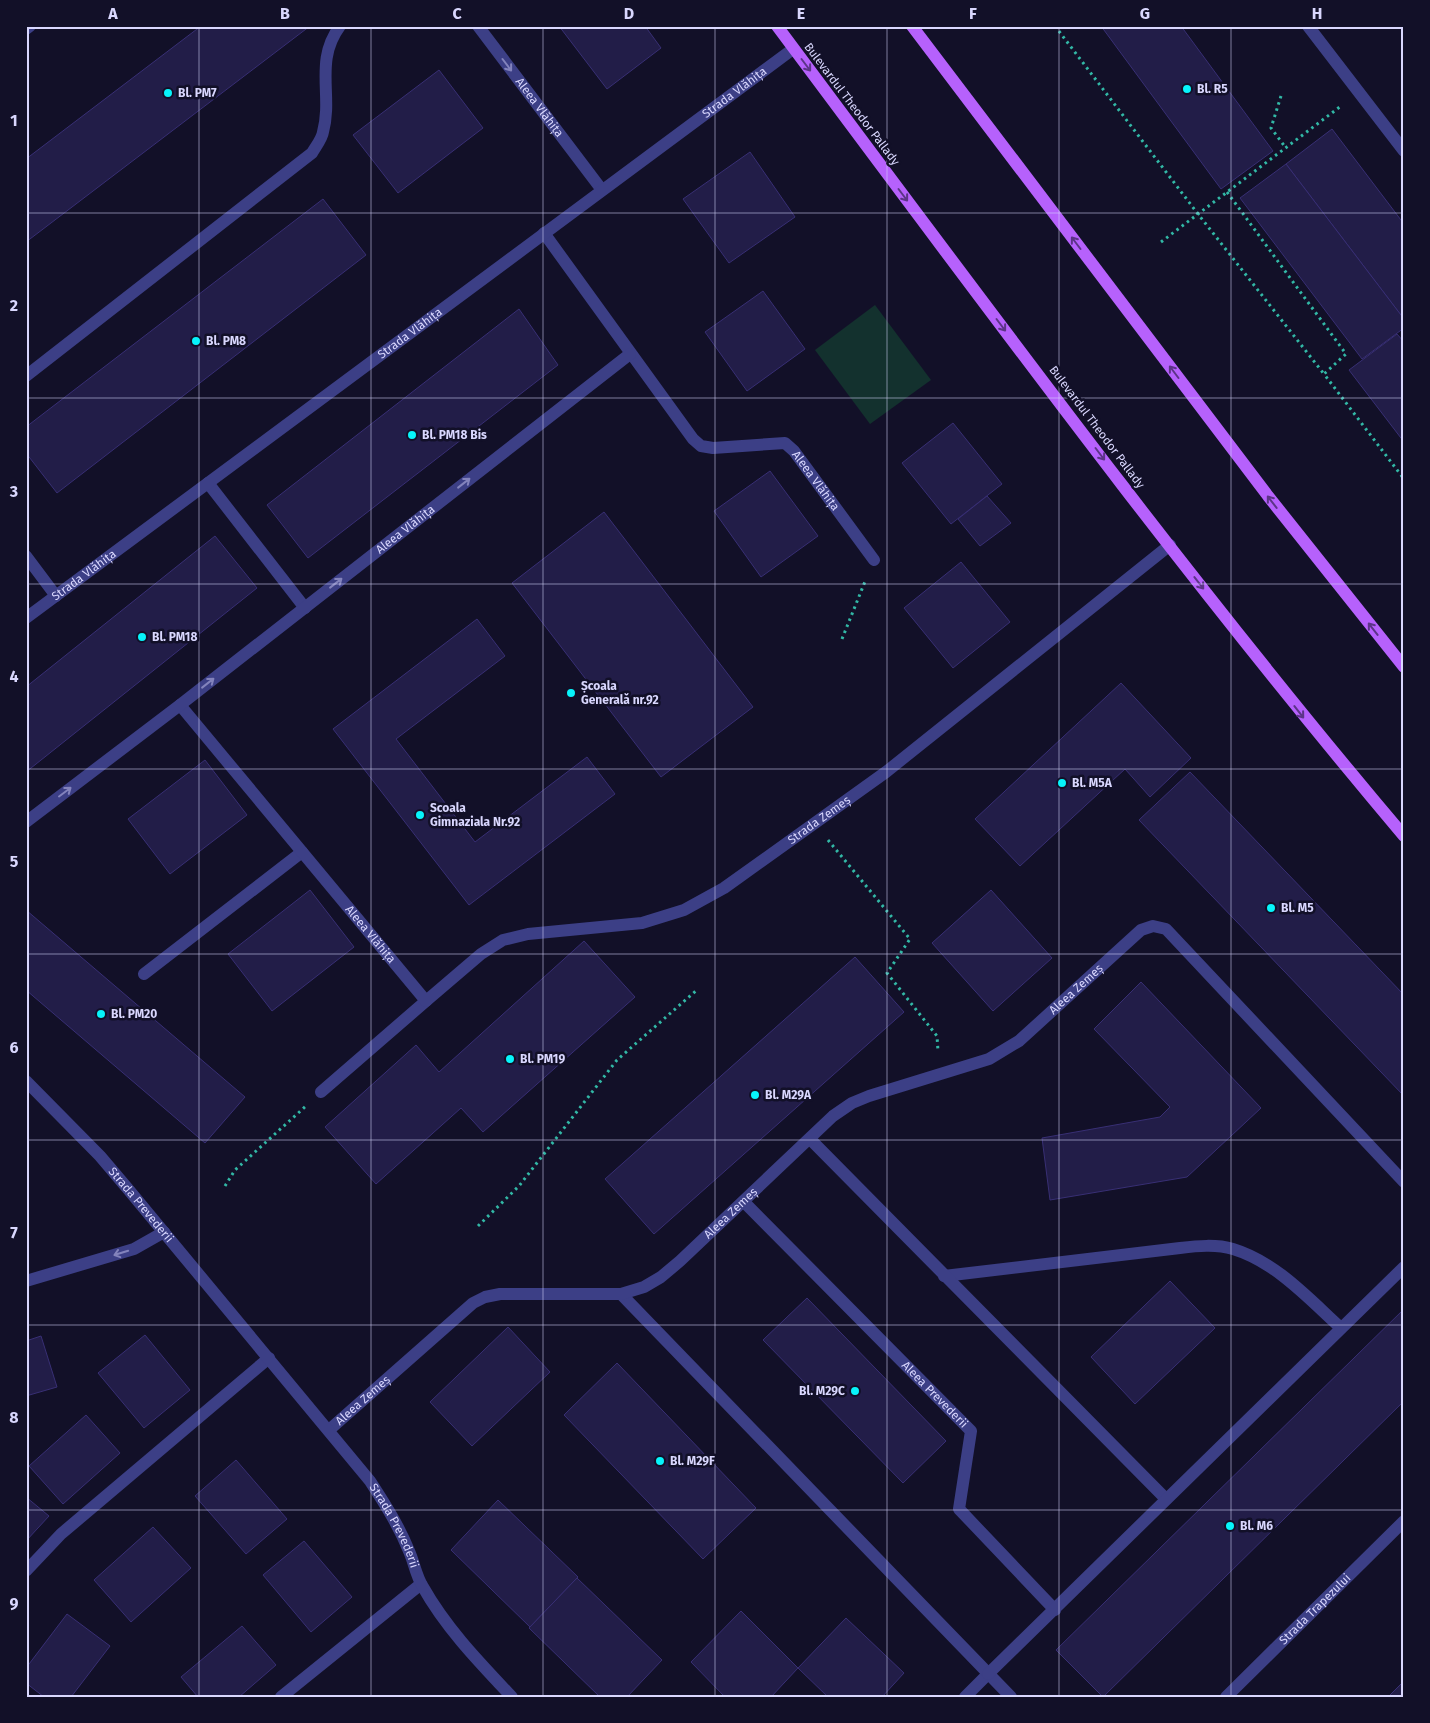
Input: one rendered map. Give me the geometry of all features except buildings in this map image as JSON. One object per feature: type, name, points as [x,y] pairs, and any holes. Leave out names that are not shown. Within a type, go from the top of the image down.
[{"type":"main road","name":"Bulevardul Theodor Pallady","points":[[776,26],[1170,545],[1305,719],[1404,836]]},
{"type":"main road","points":[[912,26],[1262,488],[1404,667]]},
{"type":"street","points":[[26,29],[30,26]]},
{"type":"street","points":[[26,376],[312,153],[323,134],[326,116],[324,78],[328,47],[340,26]]},
{"type":"street","name":"Aleea Vlăhița","points":[[478,26],[602,190]]},
{"type":"street","points":[[1308,26],[1404,150]]},
{"type":"street","name":"Strada Vlăhița","points":[[26,618],[793,49]]},
{"type":"street","name":"Aleea Vlăhița","points":[[544,233],[693,439],[702,446],[713,448],[785,443],[794,451],[874,560]]},
{"type":"street","name":"Aleea Vlăhița","points":[[26,822],[180,706],[630,354]]},
{"type":"street","points":[[208,483],[305,608]]},
{"type":"street","name":"Strada Zemeș","points":[[321,1092],[426,1000],[482,954],[503,940],[528,934],[642,923],[684,910],[751,870],[886,772],[1170,545]]},
{"type":"street","points":[[26,556],[56,596]]},
{"type":"street","name":"Aleea Vlăhița","points":[[180,706],[426,1000]]},
{"type":"street","points":[[144,974],[302,852]]},
{"type":"street","name":"Aleea Zemeș","points":[[329,1430],[473,1303],[485,1297],[500,1294],[621,1294],[644,1287],[661,1277],[744,1202],[833,1116],[852,1103],[989,1058],[1019,1041],[1141,930],[1153,926],[1166,929],[1404,1182]]},
{"type":"street","name":"Strada Prevederii","points":[[26,1081],[100,1156],[370,1481],[394,1518],[410,1551],[421,1584],[452,1630],[512,1697]]},
{"type":"street","points":[[810,1139],[1166,1499]]},
{"type":"street","name":"Aleea Prevederii","points":[[744,1202],[971,1431],[959,1509],[1055,1610]]},
{"type":"street","points":[[26,1281],[134,1249],[164,1232]]},
{"type":"street","points":[[944,1276],[1180,1248],[1208,1246],[1224,1248],[1257,1258],[1269,1266],[1341,1328]]},
{"type":"street","points":[[965,1697],[1404,1267]]},
{"type":"street","points":[[621,1294],[1011,1697]]},
{"type":"street","points":[[26,1572],[61,1534],[269,1358]]},
{"type":"street","name":"Strada Trapezului","points":[[1226,1697],[1404,1521]]},
{"type":"street","points":[[281,1697],[421,1584]]},
{"type":"path","points":[[1055,26],[1404,479]]},
{"type":"path","points":[[1161,242],[1360,93]]},
{"type":"path","points":[[1281,96],[1271,128],[1286,148]]},
{"type":"path","points":[[1227,192],[1346,354],[1324,374]]},
{"type":"path","points":[[842,639],[874,560]]},
{"type":"path","points":[[814,824],[910,939],[887,973],[937,1036],[938,1074]]},
{"type":"path","points":[[478,1226],[519,1186],[617,1060],[698,989]]},
{"type":"path","points":[[225,1186],[235,1170],[321,1092]]},
{"type":"green space","points":[[875,305],[931,380],[870,424],[815,350]]},
{"type":"place","name":"Bl. R5","points":[[1187,89]]},
{"type":"place","name":"Bl. PM7","points":[[168,93]]},
{"type":"place","name":"Bl. PM8","points":[[196,341]]},
{"type":"place","name":"Bl. PM18 Bis","points":[[412,435]]},
{"type":"place","name":"Bl. PM18","points":[[142,637]]},
{"type":"place","name":"Școala Generală nr.92","points":[[571,693]]},
{"type":"place","name":"Bl. M5A","points":[[1062,783]]},
{"type":"place","name":"Scoala Gimnaziala Nr.92","points":[[420,815]]},
{"type":"place","name":"Bl. M5","points":[[1271,908]]},
{"type":"place","name":"Bl. PM20","points":[[101,1014]]},
{"type":"place","name":"Bl. PM19","points":[[510,1059]]},
{"type":"place","name":"Bl. M29A","points":[[755,1095]]},
{"type":"place","name":"Bl. M29C","points":[[855,1391]]},
{"type":"place","name":"Bl. M29F","points":[[660,1461]]},
{"type":"place","name":"Bl. M6","points":[[1230,1526]]}]
